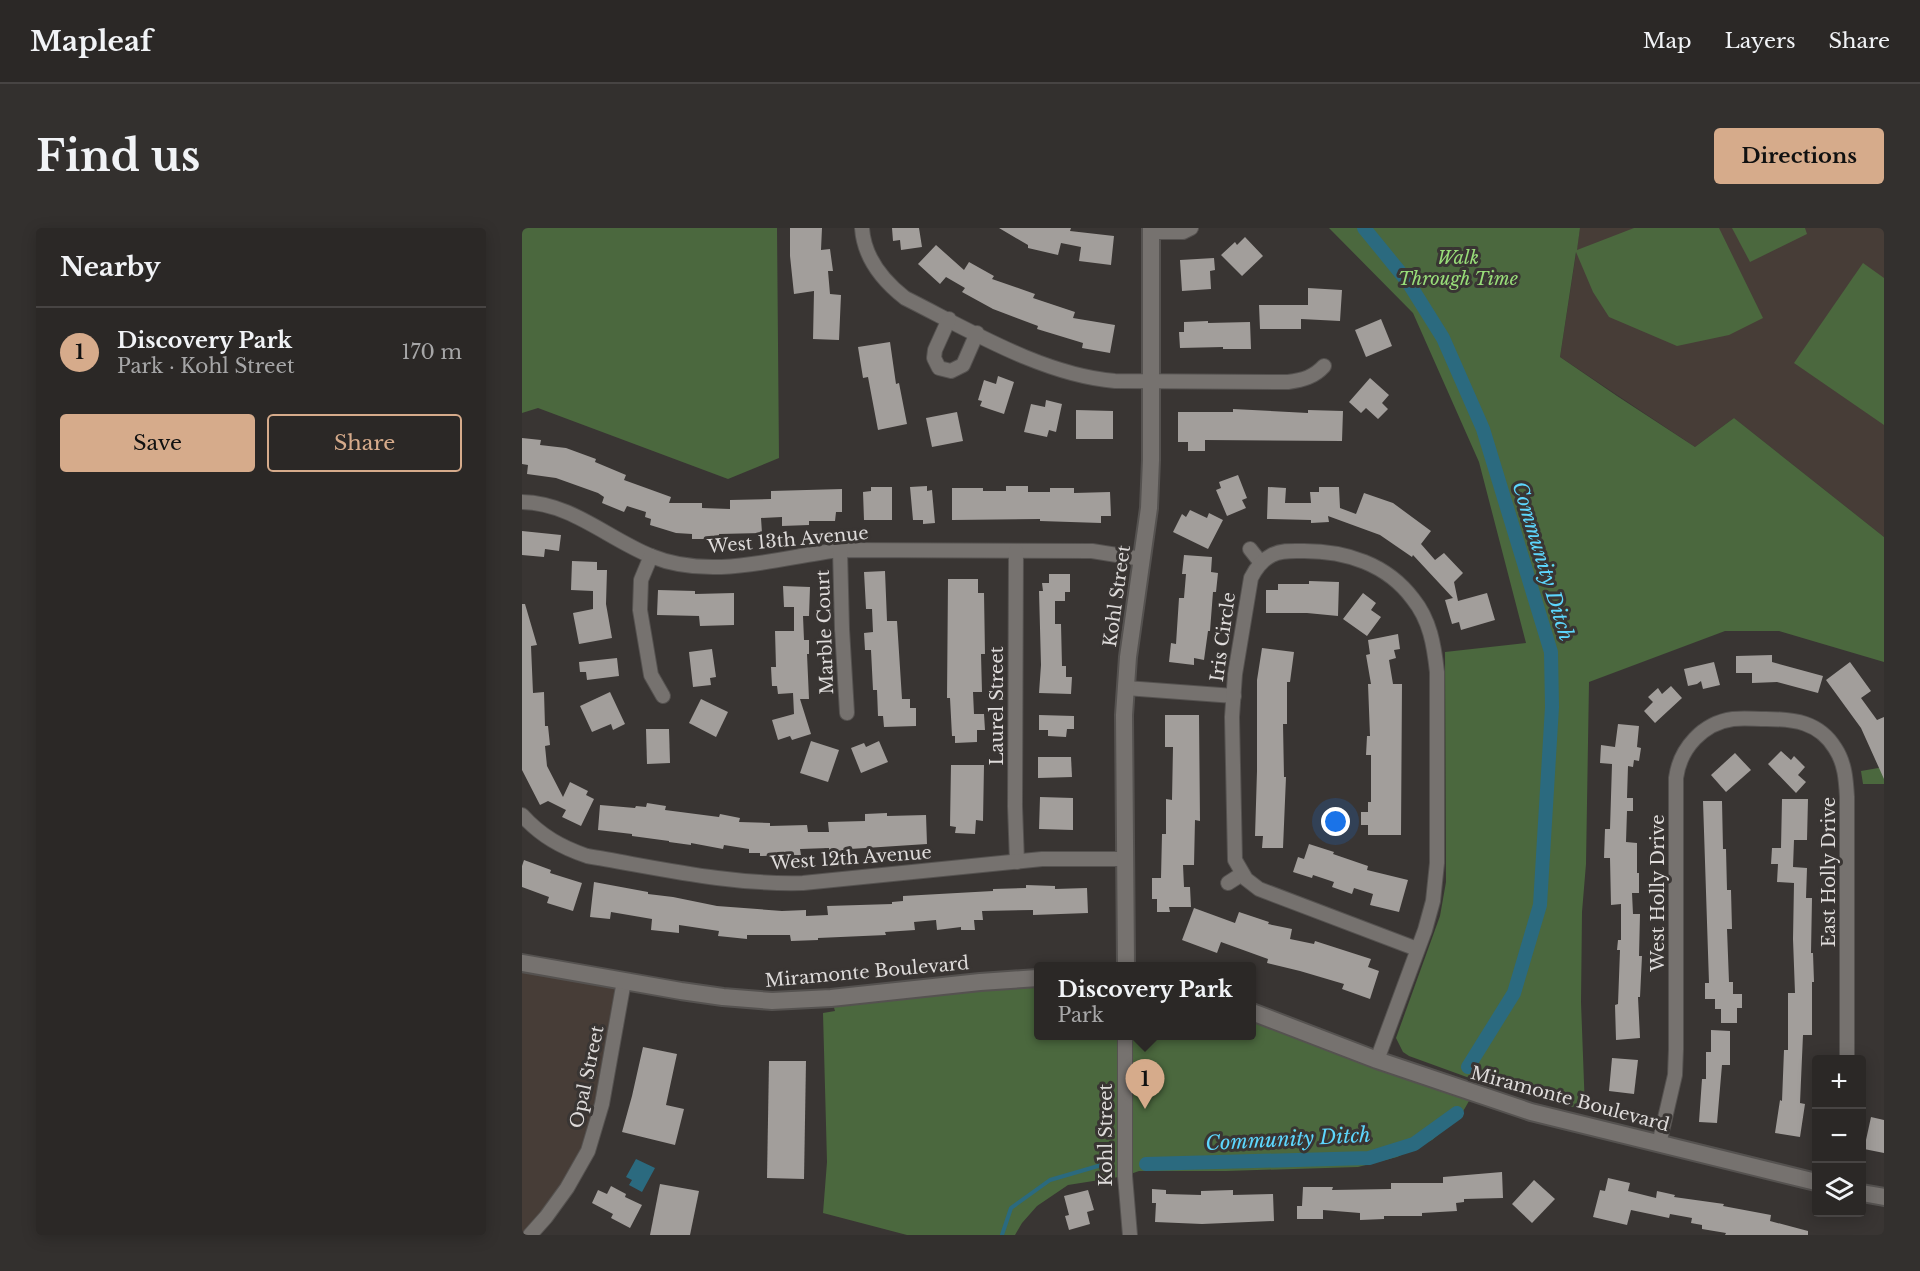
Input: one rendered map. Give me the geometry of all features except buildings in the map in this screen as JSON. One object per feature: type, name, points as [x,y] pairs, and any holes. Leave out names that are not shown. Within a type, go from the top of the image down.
[{"type":"street","points":[[861,228],[867,253],[875,268],[889,286],[905,298],[1067,373],[1093,379],[1288,382],[1316,375],[1324,366]]},
{"type":"street","name":"Kohl Street","points":[[1126,962],[1125,715],[1128,657],[1149,508],[1150,230],[1183,231],[1191,228]]},
{"type":"street","points":[[949,319],[934,350],[934,358],[939,368],[951,371],[963,365],[977,333]]},
{"type":"street","name":"West 13th Avenue","points":[[522,502],[534,502],[560,508],[651,556],[685,565],[720,567],[746,565],[840,550],[1092,551],[1142,559]]},
{"type":"street","points":[[1250,549],[1262,562],[1271,555],[1284,551],[1315,551],[1354,557],[1371,563],[1407,591],[1429,626],[1437,672],[1437,863],[1433,901],[1377,1060]]},
{"type":"street","name":"Marble Court","points":[[840,550],[847,713]]},
{"type":"street","name":"Laurel Street","points":[[1016,551],[1015,806],[1017,862]]},
{"type":"street","points":[[651,556],[641,580],[639,600],[651,675],[663,696]]},
{"type":"street","name":"Iris Circle","points":[[1242,874],[1235,860],[1233,849],[1232,717],[1247,594],[1251,578],[1262,562]]},
{"type":"street","points":[[1126,688],[1234,696]]},
{"type":"street","name":"West Holly Drive","points":[[1659,1144],[1675,1075],[1675,791],[1677,770],[1690,744],[1715,724],[1736,719],[1783,719]]},
{"type":"street","name":"East Holly Drive","points":[[1783,719],[1804,722],[1826,737],[1842,760],[1846,776],[1847,1055]]},
{"type":"street","name":"West 12th Avenue","points":[[522,815],[548,839],[564,848],[587,856],[735,881],[771,884],[803,883],[1042,859],[1125,859]]},
{"type":"street","points":[[1228,883],[1242,874],[1259,889],[1417,949]]},
{"type":"street","name":"Miramonte Boulevard","points":[[522,963],[723,998],[772,1001],[831,998],[1034,978]]},
{"type":"street","name":"Opal Street","points":[[530,1235],[567,1188],[588,1151],[602,1104],[624,981]]},
{"type":"street","name":"Miramonte Boulevard","points":[[1256,1014],[1377,1060],[1521,1109],[1812,1181]]},
{"type":"street","name":"Kohl Street","points":[[1125,1040],[1125,1176],[1130,1235]]},
{"type":"street","points":[[1866,1194],[1884,1197]]},
{"type":"shaded area","points":[[1580,228],[1884,228],[1884,537],[1734,418],[1695,447],[1560,357]]},
{"type":"shaded area","points":[[522,963],[624,981],[586,1155],[530,1235],[522,1235]]},
{"type":"green space","points":[[522,228],[777,228],[779,458],[728,479],[538,408],[522,413]]},
{"type":"green space","name":"Walk Through Time","points":[[1329,228],[1580,228],[1577,250],[1634,228],[1719,228],[1763,318],[1729,335],[1677,346],[1609,317],[1593,292],[1576,252],[1560,357],[1695,447],[1734,418],[1884,537],[1884,662],[1779,631],[1725,631],[1589,682],[1581,1002],[1585,1110],[1497,1088],[1409,1056],[1403,1052],[1396,1038],[1440,916],[1446,882],[1445,652],[1526,643],[1479,462],[1413,313]]},
{"type":"green space","points":[[1732,228],[1805,228],[1807,234],[1750,262]]},
{"type":"green space","points":[[1863,263],[1884,278],[1884,425],[1794,363]]},
{"type":"green space","points":[[1884,767],[1884,784],[1863,784],[1861,771]]},
{"type":"green space","points":[[1034,978],[1034,1040],[1256,1040],[1256,1013],[1473,1094],[1461,1115],[1432,1140],[1397,1157],[1358,1167],[1139,1171],[1125,1176],[1068,1185],[1037,1206],[1015,1235],[907,1235],[823,1213],[827,1162],[823,1013],[835,1011],[831,998]]},
{"type":"water","points":[[636,1159],[655,1168],[642,1192],[629,1185],[632,1180],[626,1177]]},
{"type":"waterway","name":"Community Ditch","points":[[1364,228],[1408,282],[1443,338],[1483,429],[1551,652],[1552,707],[1540,905],[1514,993],[1468,1067]]},
{"type":"waterway","name":"Community Ditch","points":[[1146,1164],[1369,1158],[1414,1144],[1457,1113]]},
{"type":"waterway","name":"Community Ditch","points":[[1002,1235],[1011,1208],[1050,1180],[1105,1164]]},
{"type":"place","name":"Discovery Park","points":[[1145,1109]]}]
